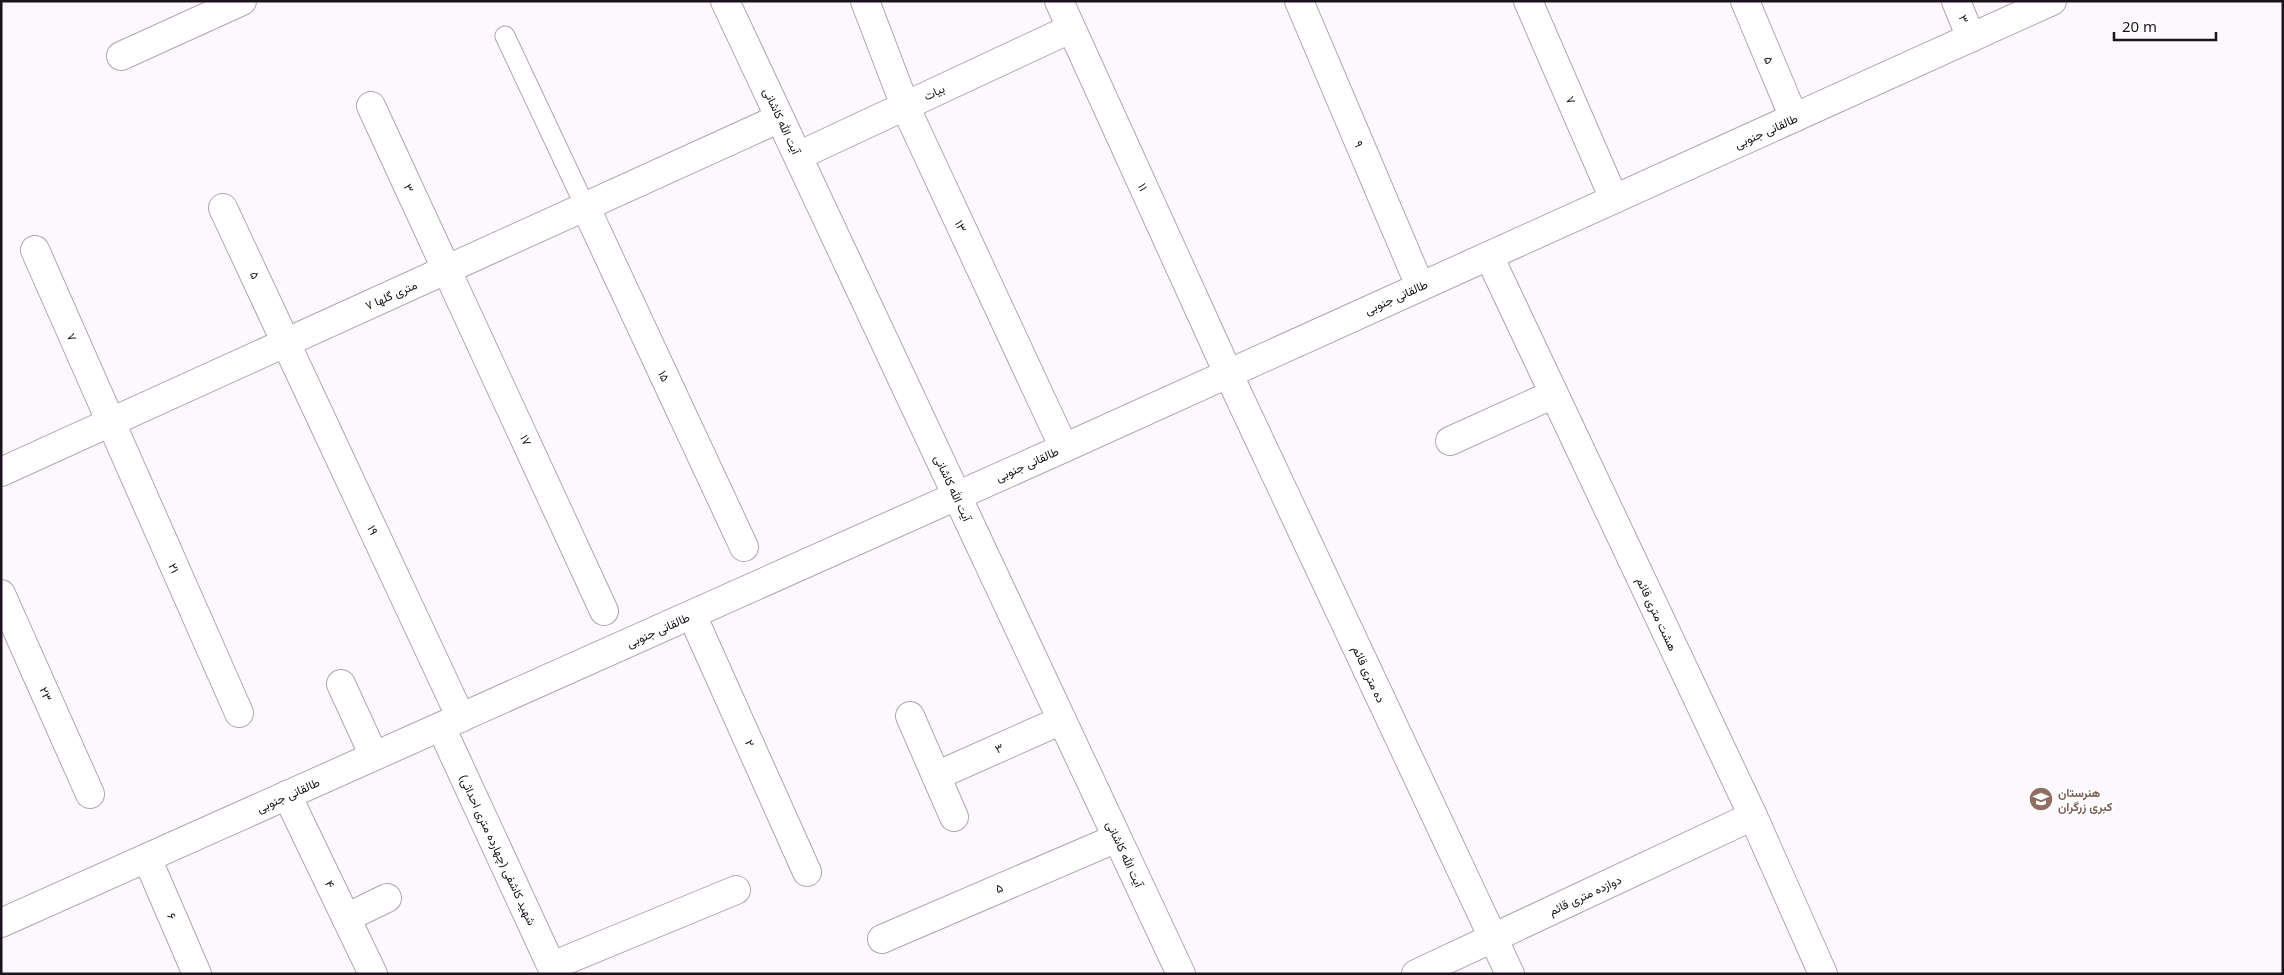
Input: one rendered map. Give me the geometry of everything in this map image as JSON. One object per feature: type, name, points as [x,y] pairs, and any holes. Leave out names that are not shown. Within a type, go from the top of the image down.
[{"type":"street","points":[[122,56],[242,1]]},
{"type":"street","name":"آیت الله کاشانی","points":[[726,1],[1117,838],[1177,973]]},
{"type":"street","name":"۱۳","points":[[865,1],[905,106],[1064,448]]},
{"type":"street","name":"۱۱","points":[[1059,1],[1070,29],[1228,374]]},
{"type":"street","name":"۹","points":[[1299,1],[1420,286]]},
{"type":"street","name":"۷","points":[[1528,1],[1614,199]]},
{"type":"street","name":"۵","points":[[1745,1],[1794,118]]},
{"type":"street","name":"۳","points":[[1956,1],[1971,38]]},
{"type":"street","name":"طالقانی جنوبی","points":[[1,923],[1064,448],[2052,1]]},
{"type":"street","name":"بیات","points":[[798,156],[1070,29]]},
{"type":"street","name":"۳","points":[[371,106],[447,270]]},
{"type":"street","name":"۷ متری گلها","points":[[1,472],[780,118]]},
{"type":"street","name":"۱۵","points":[[585,206],[744,546]]},
{"type":"street","name":"۵","points":[[223,208],[286,343]]},
{"type":"street","name":"۷","points":[[35,250],[110,423]]},
{"type":"street","name":"هشت متری قائم","points":[[1488,256],[1753,816],[1822,974]]},
{"type":"street","name":"۱۷","points":[[447,270],[604,611]]},
{"type":"street","name":"۱۹","points":[[286,343],[451,722]]},
{"type":"street","name":"ده متری قائم","points":[[1228,374],[1510,974]]},
{"type":"street","points":[[1450,441],[1554,394]]},
{"type":"street","name":"۲۱","points":[[110,423],[239,713]]},
{"type":"street","name":"۲۳","points":[[1,594],[90,794]]},
{"type":"street","name":"۲","points":[[692,614],[807,872]]},
{"type":"street","points":[[341,684],[374,756]]},
{"type":"street","points":[[910,716],[954,818]]},
{"type":"street","name":"۳","points":[[936,776],[1062,720]]},
{"type":"street","name":"شهید کاشفی (چهارده متری احداثی)","points":[[451,722],[553,970]]},
{"type":"street","name":"۴","points":[[287,796],[373,974]]},
{"type":"street","name":"دوازده متری قائم","points":[[1416,974],[1753,816]]},
{"type":"street","name":"۵","points":[[882,939],[1117,838]]},
{"type":"street","name":"۶","points":[[147,858],[198,974]]},
{"type":"street","points":[[553,970],[736,890]]},
{"type":"street","points":[[346,918],[387,898]]},
{"type":"lane","points":[[505,36],[585,206]]},
{"type":"place","name":"هنرستان کبری زرگران","points":[[2041,799]]}]
